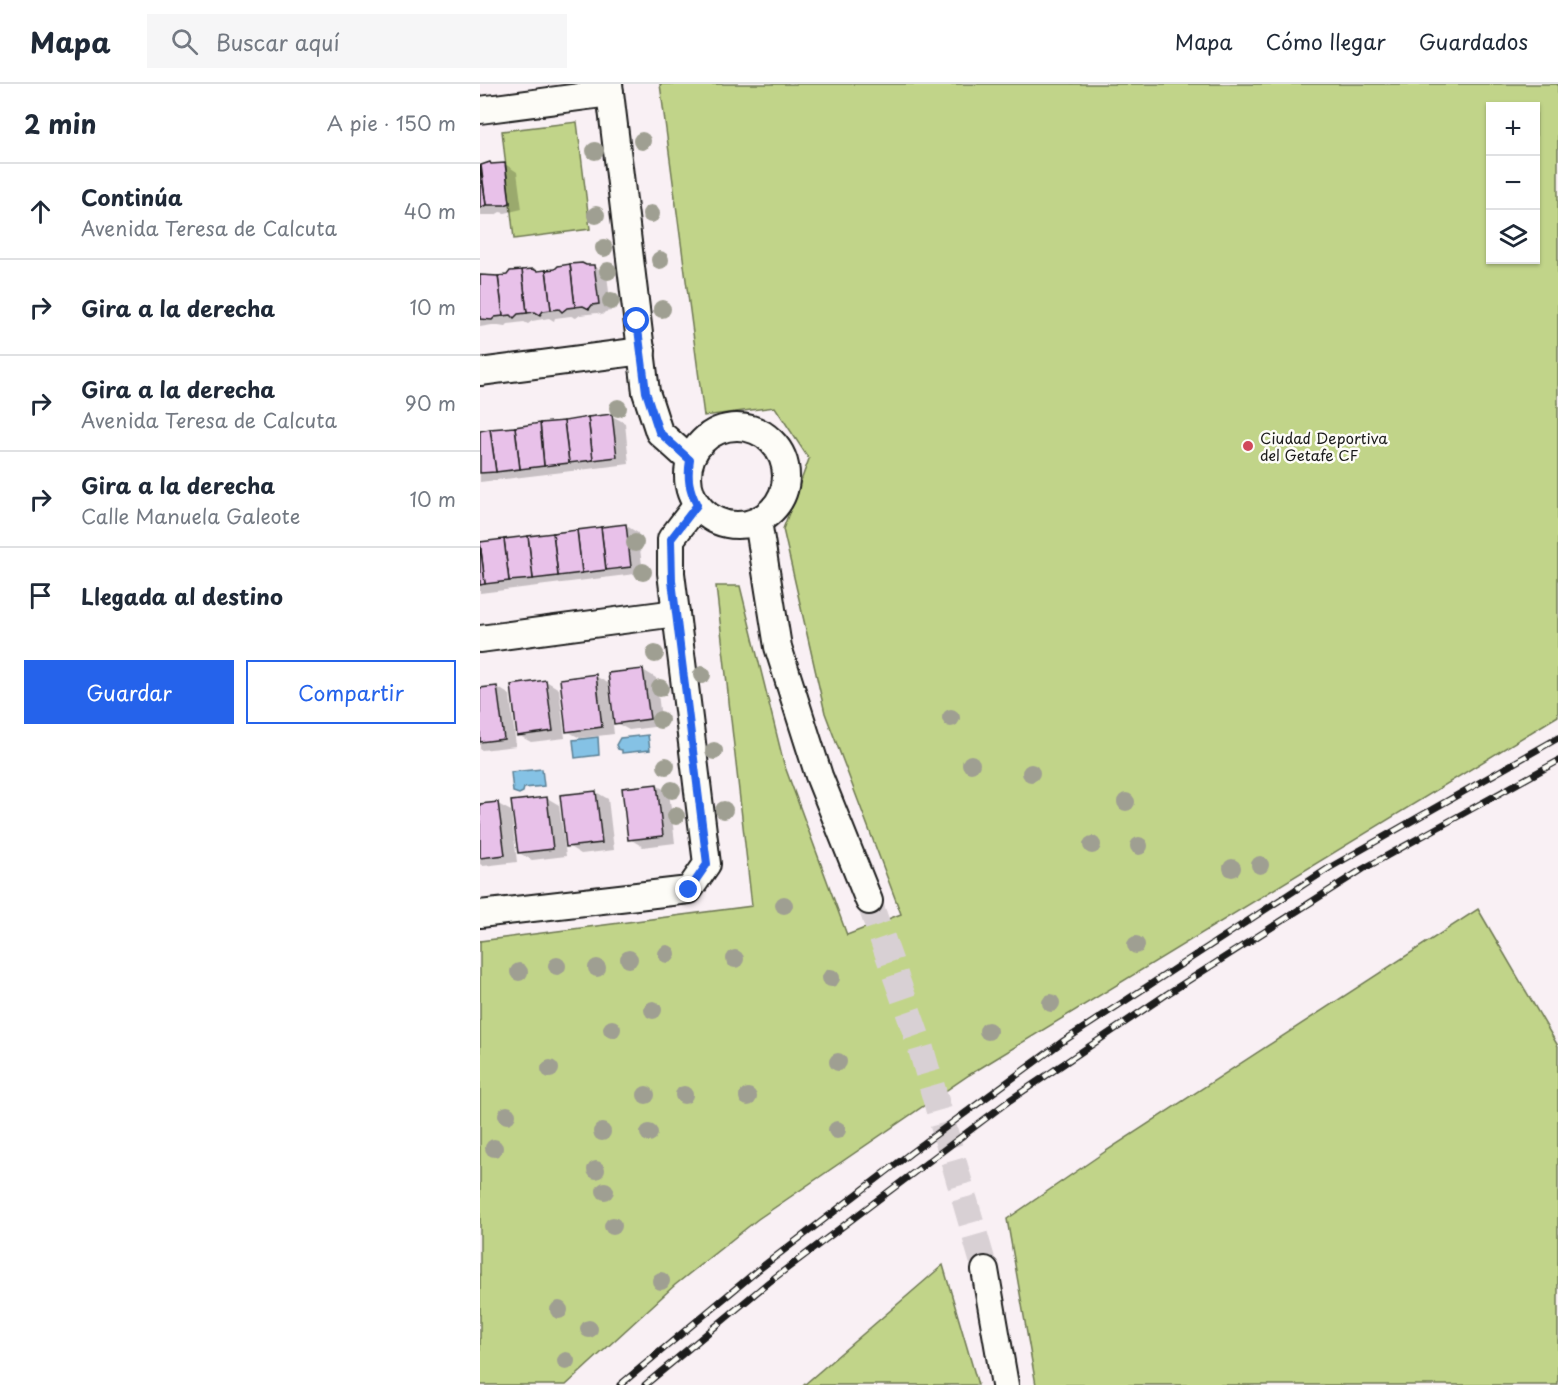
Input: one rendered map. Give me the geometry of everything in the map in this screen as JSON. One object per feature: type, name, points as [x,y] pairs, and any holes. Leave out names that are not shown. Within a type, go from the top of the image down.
[{"type":"street","points":[[480,110],[610,89],[646,392],[659,432],[690,460]]},
{"type":"street","points":[[480,372],[642,351]]},
{"type":"street","points":[[740,427],[756,431],[770,440],[785,467],[785,483],[780,499],[771,512],[758,520],[741,525],[724,524],[709,517],[697,505],[690,491],[688,476],[690,460],[698,447],[710,435],[724,429],[740,427]]},
{"type":"street","points":[[480,914],[689,890],[707,864],[672,581],[671,539],[697,505]]},
{"type":"street","points":[[758,520],[778,647],[819,776],[870,901]]},
{"type":"street","points":[[480,639],[676,613]]},
{"type":"street","points":[[985,1270],[1005,1385]]},
{"type":"green space","points":[[660,84],[1558,84],[1558,716],[969,1075],[758,1219],[675,1285],[566,1385],[480,1385],[480,941],[752,906],[716,586],[740,586],[784,764],[847,935],[901,914],[825,713],[783,529],[809,459],[775,407],[704,416]]},
{"type":"green space","points":[[577,122],[590,229],[514,239],[502,131]]},
{"type":"green space","points":[[1478,909],[1558,1046],[1558,1385],[1036,1385],[1007,1219],[1106,1151]]},
{"type":"green space","points":[[943,1265],[978,1385],[804,1385]]},
{"type":"water","points":[[648,735],[650,750],[622,753],[616,745],[620,738]]},
{"type":"water","points":[[598,737],[599,755],[575,758],[573,740]]},
{"type":"water","points":[[542,769],[544,786],[524,788],[519,794],[513,792],[511,772]]},
{"type":"building","points":[[490,162],[491,164],[505,163],[510,203],[486,205],[481,165]]},
{"type":"building","points":[[480,165],[486,205],[480,208]]},
{"type":"building","points":[[570,264],[594,265],[599,304],[592,305],[589,309],[583,306],[575,307]]},
{"type":"building","points":[[570,264],[575,307],[567,308],[562,312],[559,309],[551,310],[546,270]]},
{"type":"building","points":[[522,270],[546,270],[551,310],[543,311],[540,315],[535,312],[527,313]]},
{"type":"building","points":[[522,270],[527,313],[518,314],[514,318],[511,315],[503,316],[498,276],[507,275],[510,271]]},
{"type":"building","points":[[480,275],[498,276],[503,316],[492,320],[480,319]]},
{"type":"building","points":[[612,414],[617,457],[593,460],[588,417]]},
{"type":"building","points":[[588,417],[593,460],[569,463],[564,421]]},
{"type":"building","points":[[564,421],[569,463],[544,466],[540,423]]},
{"type":"building","points":[[540,423],[544,466],[520,469],[515,427]]},
{"type":"building","points":[[515,427],[520,469],[496,472],[490,429]]},
{"type":"building","points":[[490,429],[496,472],[480,473],[480,431]]},
{"type":"building","points":[[626,524],[631,567],[606,570],[601,527]]},
{"type":"building","points":[[601,527],[606,570],[582,573],[577,530]]},
{"type":"building","points":[[577,530],[582,573],[558,576],[553,533]]},
{"type":"building","points":[[553,533],[558,576],[533,579],[528,536]]},
{"type":"building","points":[[528,536],[533,579],[509,581],[504,539]]},
{"type":"building","points":[[504,539],[509,581],[485,584],[480,542]]},
{"type":"building","points":[[480,542],[485,584],[480,585]]},
{"type":"building","points":[[643,669],[650,719],[614,724],[608,673]]},
{"type":"building","points":[[596,674],[602,727],[566,732],[560,679]]},
{"type":"building","points":[[546,680],[553,731],[517,736],[511,685]]},
{"type":"building","points":[[497,686],[504,739],[480,742],[480,688]]},
{"type":"building","points":[[657,784],[663,836],[628,840],[622,788]]},
{"type":"building","points":[[596,791],[602,843],[566,847],[560,795]]},
{"type":"building","points":[[547,797],[553,849],[518,853],[511,801]]},
{"type":"building","points":[[498,802],[505,855],[480,858],[480,804]]},
{"type":"tunnel","points":[[869,901],[919,1042],[985,1270]]},
{"type":"railway","points":[[620,1385],[758,1270],[912,1152],[1062,1042],[1329,868],[1558,738]]},
{"type":"railway","points":[[645,1385],[769,1282],[1010,1100],[1167,994],[1363,869],[1558,761]]},
{"type":"place","name":"Ciudad Deportiva del Getafe CF","points":[[1248,446]]},
{"type":"route","points":[[637,321],[646,392],[659,432],[690,460],[688,476],[690,491],[697,505],[671,539],[672,581],[707,864],[689,890]]}]
